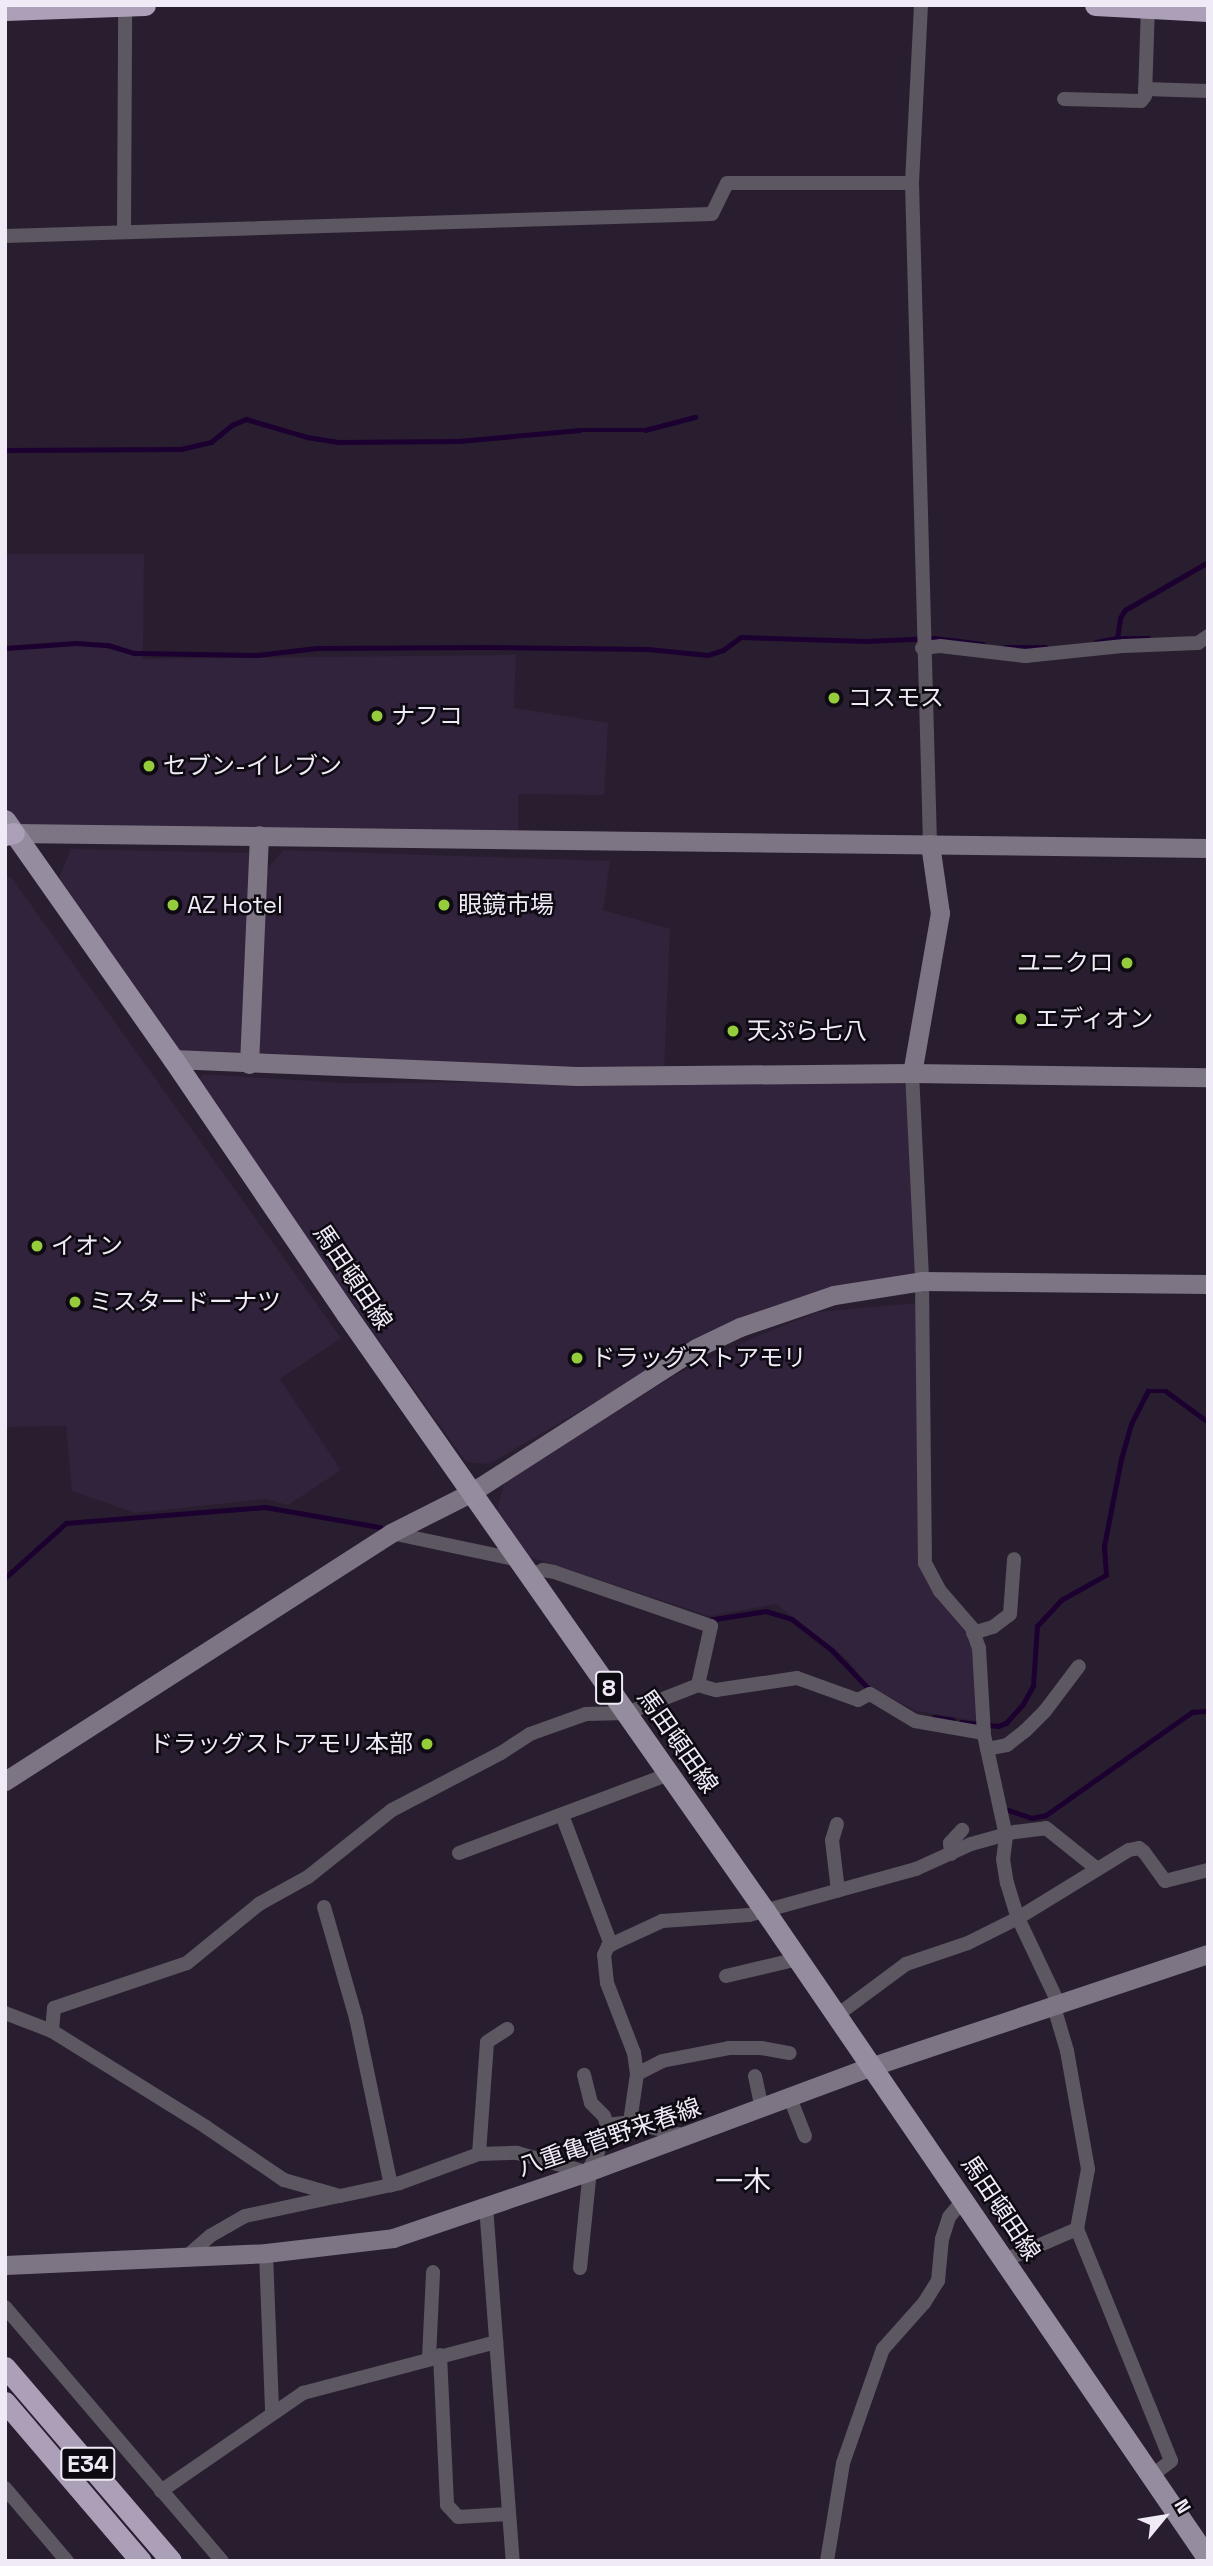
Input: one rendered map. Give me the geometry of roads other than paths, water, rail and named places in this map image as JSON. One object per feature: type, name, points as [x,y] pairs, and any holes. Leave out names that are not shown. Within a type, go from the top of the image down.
[{"type":"highway","points":[[5,10],[145,5]]},
{"type":"highway","points":[[1095,5],[1208,11]]},
{"type":"highway","name":"E34","points":[[5,2367],[171,2561]]},
{"type":"highway","name":"E34","points":[[5,2403],[141,2561]]},
{"type":"main road","name":"馬田頓田線","points":[[8,830],[173,1059],[346,1315],[765,1911],[1208,2559]]},
{"type":"street","points":[[921,5],[912,183],[922,642],[930,844],[940,913],[912,1073],[922,1281],[925,1563],[940,1591],[973,1633],[979,1648],[987,1749],[1006,1836],[1003,1859],[1018,1918],[1055,2002],[1067,2051],[1088,2169],[1077,2229],[1171,2461],[1150,2477]]},
{"type":"street","points":[[124,232],[125,6]]},
{"type":"street","points":[[1064,99],[1140,101],[1145,89],[1148,7]]},
{"type":"street","points":[[1145,89],[1208,90]]},
{"type":"street","points":[[5,236],[712,214],[727,183],[912,183]]},
{"type":"street","points":[[922,642],[1026,656],[1125,646],[1198,643],[1208,636]]},
{"type":"street","points":[[8,830],[1208,848]]},
{"type":"street","points":[[248,1064],[259,835]]},
{"type":"street","points":[[173,1059],[577,1076],[912,1073],[1208,1077]]},
{"type":"street","points":[[5,1781],[391,1533],[472,1492],[696,1348],[740,1327],[834,1295],[922,1281],[1208,1284]]},
{"type":"street","points":[[391,1533],[525,1568],[554,1572],[710,1626],[698,1685]]},
{"type":"street","points":[[973,1633],[993,1627],[1010,1614],[1014,1559]]},
{"type":"street","points":[[987,1749],[1007,1745],[1025,1731],[1045,1711],[1079,1666]]},
{"type":"street","points":[[52,2031],[54,2008],[187,1963],[259,1904],[308,1877],[392,1810],[501,1753],[530,1734],[586,1714],[626,1713],[698,1685],[716,1690],[797,1678],[858,1700],[870,1694],[915,1721],[984,1727]]},
{"type":"street","points":[[459,1853],[669,1774]]},
{"type":"street","points":[[562,1815],[611,1945]]},
{"type":"street","points":[[837,1824],[832,1840],[838,1891]]},
{"type":"street","points":[[630,2122],[637,2074],[634,2053],[607,1983],[604,1955],[611,1945],[662,1921],[740,1916],[765,1911],[916,1869],[971,1844],[1046,1828],[1096,1867]]},
{"type":"street","points":[[951,1854],[950,1843],[962,1830]]},
{"type":"street","points":[[836,2016],[906,1964],[968,1943],[1018,1918],[1096,1867],[1129,1850],[1139,1848],[1166,1881],[1208,1870]]},
{"type":"street","points":[[324,1907],[359,2029],[391,2185]]},
{"type":"street","name":"八重亀菅野来春線","points":[[5,2265],[266,2253],[393,2238],[587,2172],[1055,2002],[1208,1954]]},
{"type":"street","points":[[726,1976],[797,1959]]},
{"type":"street","points":[[5,2013],[52,2031],[206,2127],[284,2180],[340,2196]]},
{"type":"street","points":[[479,2154],[487,2042],[507,2029]]},
{"type":"street","points":[[637,2074],[662,2061],[729,2048],[761,2048],[790,2053]]},
{"type":"street","points":[[580,2268],[589,2180],[587,2172],[597,2155],[607,2125],[604,2116],[591,2103],[584,2075]]},
{"type":"street","points":[[755,2076],[762,2109]]},
{"type":"street","points":[[789,2098],[805,2136]]},
{"type":"street","points":[[607,2125],[630,2122],[686,2136]]},
{"type":"street","points":[[186,2257],[210,2236],[246,2216],[391,2185],[479,2154],[517,2153],[587,2172]]},
{"type":"street","points":[[827,2561],[843,2463],[883,2349],[924,2303],[938,2281],[949,2217],[964,2199]]},
{"type":"street","points":[[486,2206],[513,2561]]},
{"type":"street","points":[[1005,2260],[1077,2229]]},
{"type":"street","points":[[266,2253],[272,2412]]},
{"type":"street","points":[[433,2273],[434,2357],[447,2505],[458,2517],[508,2514]]},
{"type":"street","points":[[5,2307],[222,2561]]},
{"type":"street","points":[[161,2491],[303,2393],[496,2342]]},
{"type":"street","points":[[5,2488],[67,2561]]},
{"type":"waterway","points":[[5,450],[181,449],[211,442],[232,425],[246,419],[307,437],[337,442],[459,441],[579,430],[645,430],[695,417]]},
{"type":"waterway","points":[[1096,642],[1117,638],[1120,618],[1125,610],[1208,562]]},
{"type":"waterway","points":[[5,648],[76,643],[108,645],[135,653],[257,655],[317,648],[487,647],[648,649],[708,655],[723,650],[741,637],[866,641],[934,638],[983,644]]},
{"type":"waterway","points":[[1117,638],[1149,638]]},
{"type":"waterway","points":[[1005,647],[1046,647]]},
{"type":"waterway","points":[[961,1722],[998,1726],[1006,1723],[1023,1704],[1033,1686],[1037,1626],[1061,1600],[1106,1575],[1104,1546],[1121,1459],[1131,1424],[1148,1391],[1166,1391],[1208,1422]]},
{"type":"waterway","points":[[5,1578],[66,1523],[265,1507],[380,1527]]},
{"type":"waterway","points":[[708,1620],[766,1611],[792,1619],[832,1650],[871,1691]]},
{"type":"waterway","points":[[1008,1810],[1032,1818],[1046,1815],[1192,1712],[1208,1711]]},
{"type":"waterway","points":[[934,1717],[953,1720]]},
{"type":"place","name":"コスモス","points":[[834,698]]},
{"type":"place","name":"ナフコ","points":[[377,716]]},
{"type":"place","name":"セブン-イレブン","points":[[149,766]]},
{"type":"place","name":"AZ Hotel","points":[[173,905]]},
{"type":"place","name":"眼鏡市場","points":[[444,905]]},
{"type":"place","name":"ユニクロ","points":[[1127,963]]},
{"type":"place","name":"エディオン","points":[[1021,1019]]},
{"type":"place","name":"天ぷら七八","points":[[733,1031]]},
{"type":"place","name":"イオン","points":[[37,1246]]},
{"type":"place","name":"ミスタードーナツ","points":[[75,1302]]},
{"type":"place","name":"ドラッグストアモリ","points":[[577,1358]]},
{"type":"place","name":"ドラッグストアモリ本部","points":[[427,1744]]},
{"type":"district","name":"一木","points":[[743,2181]]}]
